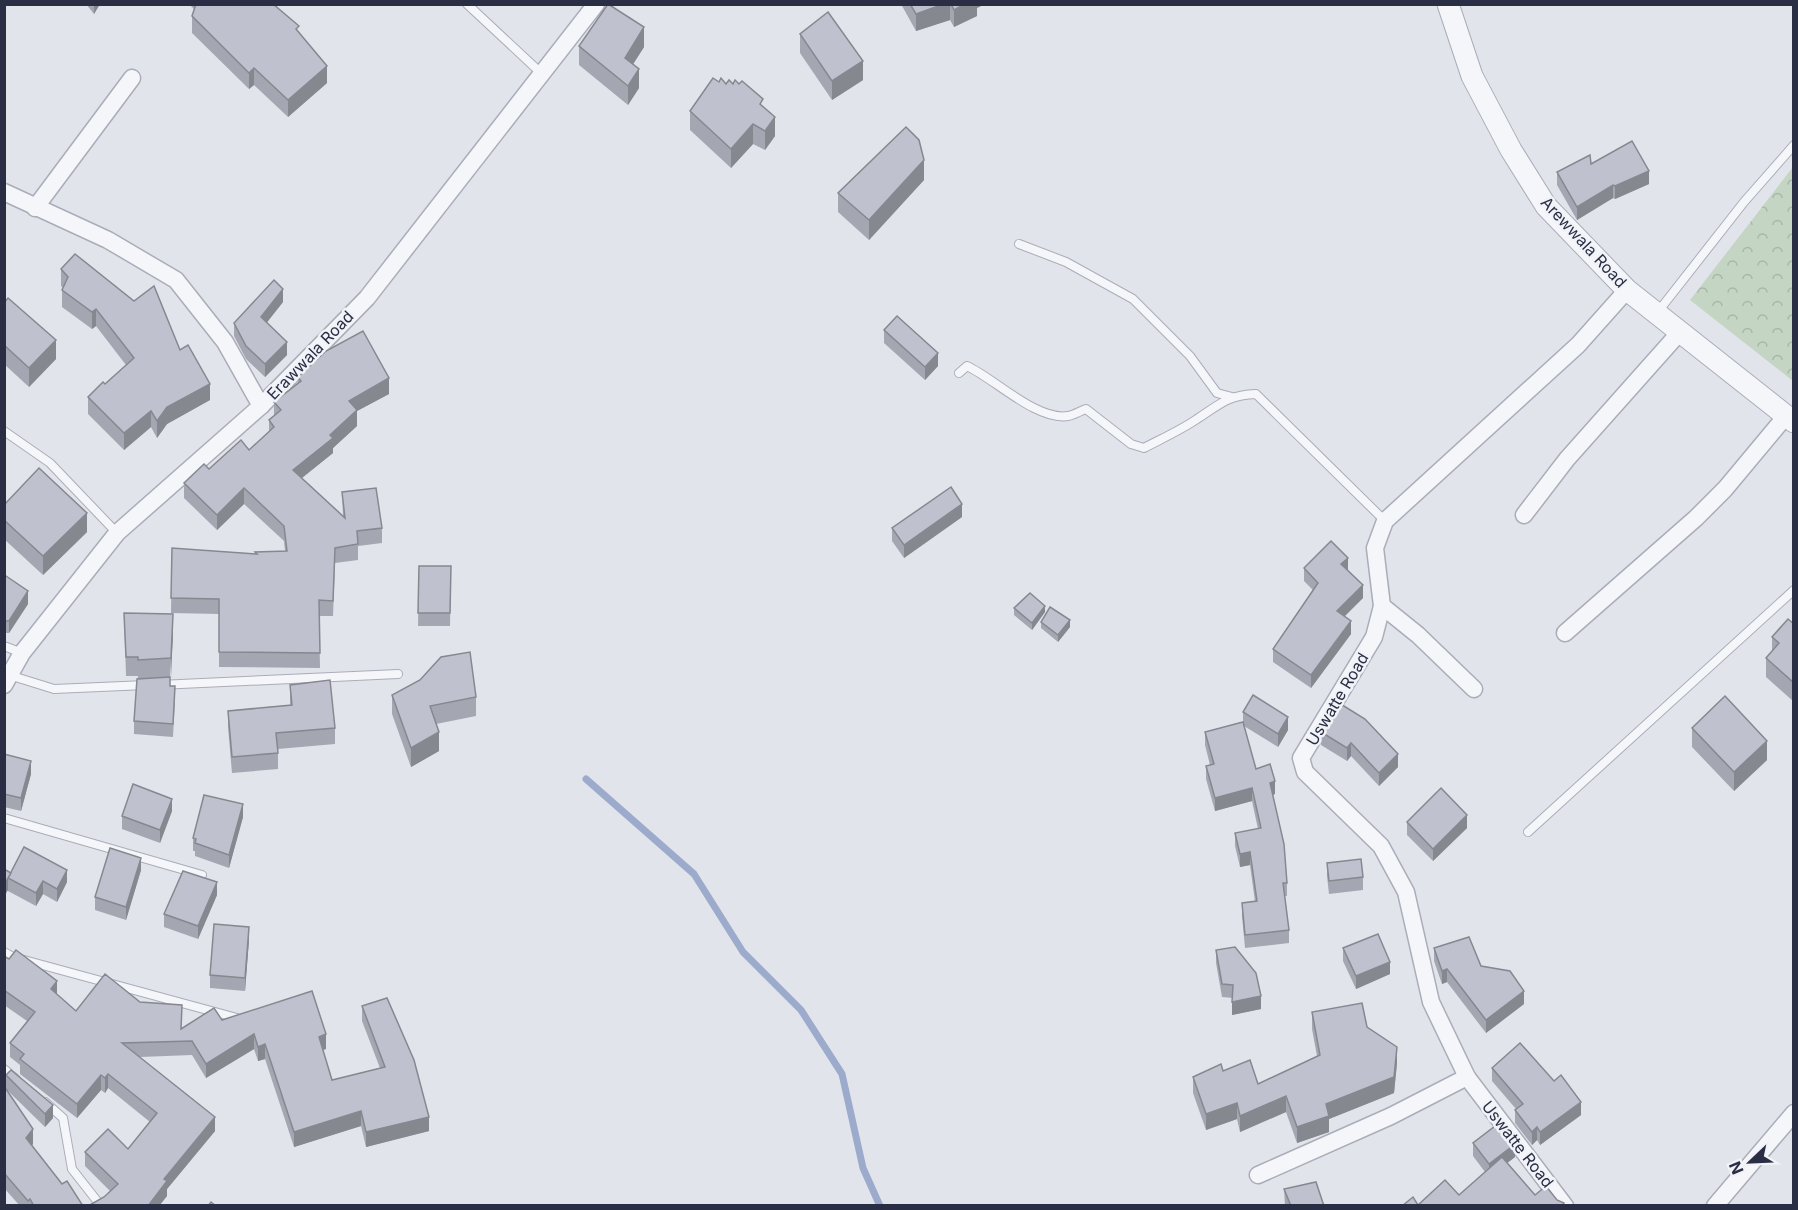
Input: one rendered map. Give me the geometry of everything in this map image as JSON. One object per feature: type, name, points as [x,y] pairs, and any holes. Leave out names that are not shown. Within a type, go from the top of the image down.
[{"type":"street","name":"Erawwala Road","points":[[7,680],[21,653],[117,533],[261,406],[367,298],[596,4]]},
{"type":"street","name":"Arewwala Road","points":[[1448,4],[1472,76],[1511,150],[1546,206],[1628,290],[1790,419]]},
{"type":"street","points":[[35,208],[132,78]]},
{"type":"street","points":[[4,192],[108,240],[176,279],[225,342],[261,406]]},
{"type":"street","name":"Uswatte Road","points":[[1565,1206],[1467,1077],[1431,1002],[1406,892],[1381,846],[1305,772],[1301,758],[1374,637],[1382,606],[1374,548],[1384,521],[1578,345],[1628,290]]},
{"type":"street","points":[[1524,515],[1567,459],[1680,332]]},
{"type":"street","points":[[1564,633],[1696,518],[1790,419]]},
{"type":"street","points":[[1382,606],[1418,635],[1474,690]]},
{"type":"street","points":[[1258,1175],[1391,1116],[1467,1077]]},
{"type":"street","points":[[1714,1206],[1794,1113]]},
{"type":"lane","points":[[467,4],[542,74]]},
{"type":"lane","points":[[1657,314],[1744,202],[1794,145]]},
{"type":"lane","points":[[1019,244],[1066,262],[1133,299],[1190,356],[1217,393],[1233,397]]},
{"type":"lane","points":[[958,373],[968,366],[987,376],[1030,407],[1067,416],[1086,409],[1131,444],[1144,448],[1198,418],[1215,404],[1233,397],[1257,394],[1384,521]]},
{"type":"lane","points":[[4,431],[50,463],[117,533]]},
{"type":"lane","points":[[1528,832],[1794,590]]},
{"type":"lane","points":[[4,646],[21,653]]},
{"type":"lane","points":[[7,680],[54,689],[398,674]]},
{"type":"lane","points":[[4,818],[202,875]]},
{"type":"lane","points":[[4,952],[13,957],[237,1018]]},
{"type":"lane","points":[[4,1069],[21,1083]]},
{"type":"lane","points":[[38,1097],[63,1118],[72,1168],[101,1206]]},
{"type":"green space","points":[[1794,168],[1793,381],[1690,300]]},
{"type":"building","points":[[196,4],[273,4],[299,26],[296,29],[327,66],[288,100],[254,68],[249,73],[192,16]]},
{"type":"building","points":[[608,4],[644,27],[625,58],[639,69],[628,86],[579,46]]},
{"type":"building","points":[[910,4],[944,4],[916,14]]},
{"type":"building","points":[[951,4],[965,4],[954,10]]},
{"type":"building","points":[[828,12],[863,61],[832,81],[800,34]]},
{"type":"building","points":[[713,78],[719,82],[721,78],[726,84],[729,80],[733,84],[735,80],[739,84],[742,81],[763,99],[760,104],[775,117],[765,131],[753,124],[731,149],[690,111]]},
{"type":"building","points":[[906,127],[919,140],[924,160],[869,220],[838,193]]},
{"type":"building","points":[[1632,141],[1649,171],[1613,185],[1577,207],[1557,172],[1590,155],[1591,164]]},
{"type":"building","points":[[75,254],[134,301],[154,286],[180,350],[188,345],[210,384],[167,407],[157,421],[151,411],[124,433],[88,397],[134,358],[96,309],[92,312],[62,290],[68,277],[61,269]]},
{"type":"building","points":[[274,280],[283,289],[261,317],[287,342],[265,364],[246,346],[234,323]]},
{"type":"building","points":[[8,298],[56,340],[29,368],[4,345],[4,303]]},
{"type":"building","points":[[897,316],[938,353],[925,367],[884,330]]},
{"type":"building","points":[[363,331],[389,378],[349,401],[357,410],[330,435],[333,438],[293,470],[345,518],[342,492],[376,488],[382,528],[357,531],[358,544],[335,548],[333,601],[319,600],[320,653],[219,652],[219,599],[171,598],[172,548],[257,554],[255,552],[287,551],[284,526],[244,488],[217,515],[184,483],[204,464],[209,469],[241,440],[249,450],[274,427],[269,420],[281,410],[274,402],[301,381],[298,377],[326,351]]},
{"type":"building","points":[[39,468],[87,513],[43,556],[4,520],[4,505]]},
{"type":"building","points":[[951,487],[962,504],[904,545],[892,528]]},
{"type":"building","points":[[1331,541],[1348,558],[1341,564],[1363,585],[1337,611],[1351,621],[1311,675],[1273,649],[1318,583],[1304,568]]},
{"type":"building","points":[[419,566],[451,566],[450,613],[418,613]]},
{"type":"building","points":[[6,576],[28,591],[9,621],[4,621],[4,578]]},
{"type":"building","points":[[1030,593],[1045,606],[1032,623],[1014,608]]},
{"type":"building","points":[[1050,607],[1070,620],[1058,635],[1041,622]]},
{"type":"building","points":[[124,613],[173,614],[171,658],[138,660],[138,657],[126,657]]},
{"type":"building","points":[[1788,619],[1794,624],[1793,682],[1766,658],[1779,643],[1772,637]]},
{"type":"building","points":[[470,652],[476,697],[430,706],[439,732],[411,748],[392,695],[420,680],[441,657]]},
{"type":"building","points":[[170,677],[170,686],[175,686],[173,724],[134,721],[137,679]]},
{"type":"building","points":[[330,680],[335,728],[276,733],[278,753],[232,757],[228,711],[292,705],[290,685]]},
{"type":"building","points":[[1253,695],[1288,717],[1278,734],[1243,712]]},
{"type":"building","points":[[1725,696],[1767,741],[1734,772],[1692,728]]},
{"type":"building","points":[[1339,703],[1365,719],[1398,754],[1379,773],[1351,743],[1347,748],[1321,732]]},
{"type":"building","points":[[1243,722],[1256,769],[1270,764],[1275,781],[1270,783],[1284,844],[1287,883],[1283,883],[1289,930],[1245,935],[1242,903],[1257,901],[1250,852],[1240,854],[1235,833],[1261,828],[1252,788],[1215,798],[1206,766],[1214,764],[1205,732]]},
{"type":"building","points":[[4,754],[31,761],[21,798],[4,794]]},
{"type":"building","points":[[133,784],[172,799],[160,830],[122,816]]},
{"type":"building","points":[[1441,788],[1467,815],[1433,849],[1407,822]]},
{"type":"building","points":[[204,795],[243,804],[229,855],[195,843],[196,839],[193,838]]},
{"type":"building","points":[[24,847],[67,870],[57,889],[43,881],[36,893],[8,878]]},
{"type":"building","points":[[110,848],[141,858],[126,907],[95,897]]},
{"type":"building","points":[[1361,859],[1363,877],[1329,881],[1327,863]]},
{"type":"building","points":[[4,869],[11,873],[4,885]]},
{"type":"building","points":[[183,871],[217,882],[198,926],[164,914]]},
{"type":"building","points":[[214,924],[249,927],[245,978],[210,975]]},
{"type":"building","points":[[1378,934],[1390,962],[1356,976],[1343,948]]},
{"type":"building","points":[[1469,937],[1481,966],[1510,971],[1524,991],[1486,1020],[1447,969],[1442,971],[1434,948]]},
{"type":"building","points":[[1235,947],[1256,973],[1261,996],[1232,1002],[1233,985],[1222,984],[1216,950]]},
{"type":"building","points":[[16,950],[57,981],[51,989],[76,1011],[105,974],[140,1002],[182,1005],[181,1029],[214,1008],[222,1020],[312,991],[326,1034],[319,1037],[332,1080],[385,1067],[362,1006],[387,998],[414,1060],[429,1117],[366,1132],[361,1111],[294,1132],[265,1044],[258,1047],[254,1034],[206,1064],[192,1041],[122,1043],[215,1117],[164,1179],[167,1181],[148,1206],[88,1206],[104,1197],[118,1184],[85,1152],[108,1129],[128,1149],[157,1113],[108,1074],[105,1078],[101,1075],[77,1104],[20,1059],[24,1054],[10,1043],[35,1012],[4,990],[4,956],[9,959]]},
{"type":"building","points":[[1362,1003],[1367,1027],[1397,1047],[1394,1077],[1326,1104],[1329,1116],[1297,1127],[1286,1096],[1240,1116],[1237,1103],[1206,1114],[1193,1077],[1221,1064],[1223,1071],[1250,1060],[1258,1084],[1320,1055],[1312,1012]]},
{"type":"building","points":[[1520,1043],[1554,1081],[1561,1075],[1581,1102],[1540,1132],[1537,1127],[1532,1132],[1515,1110],[1523,1104],[1492,1068]]},
{"type":"building","points":[[11,1070],[53,1105],[45,1114],[6,1075]]},
{"type":"building","points":[[4,1086],[33,1129],[26,1138],[62,1184],[67,1181],[83,1206],[34,1206],[4,1173]]},
{"type":"building","points":[[1499,1123],[1515,1144],[1489,1164],[1473,1143]]},
{"type":"building","points":[[1502,1157],[1535,1195],[1546,1186],[1557,1200],[1564,1203],[1562,1206],[1402,1206],[1413,1197],[1418,1205],[1445,1180],[1459,1195]]},
{"type":"building","points":[[1316,1182],[1324,1206],[1291,1206],[1284,1189]]},
{"type":"waterway","points":[[586,779],[694,874],[743,952],[801,1010],[842,1074],[863,1168],[880,1206]]}]
